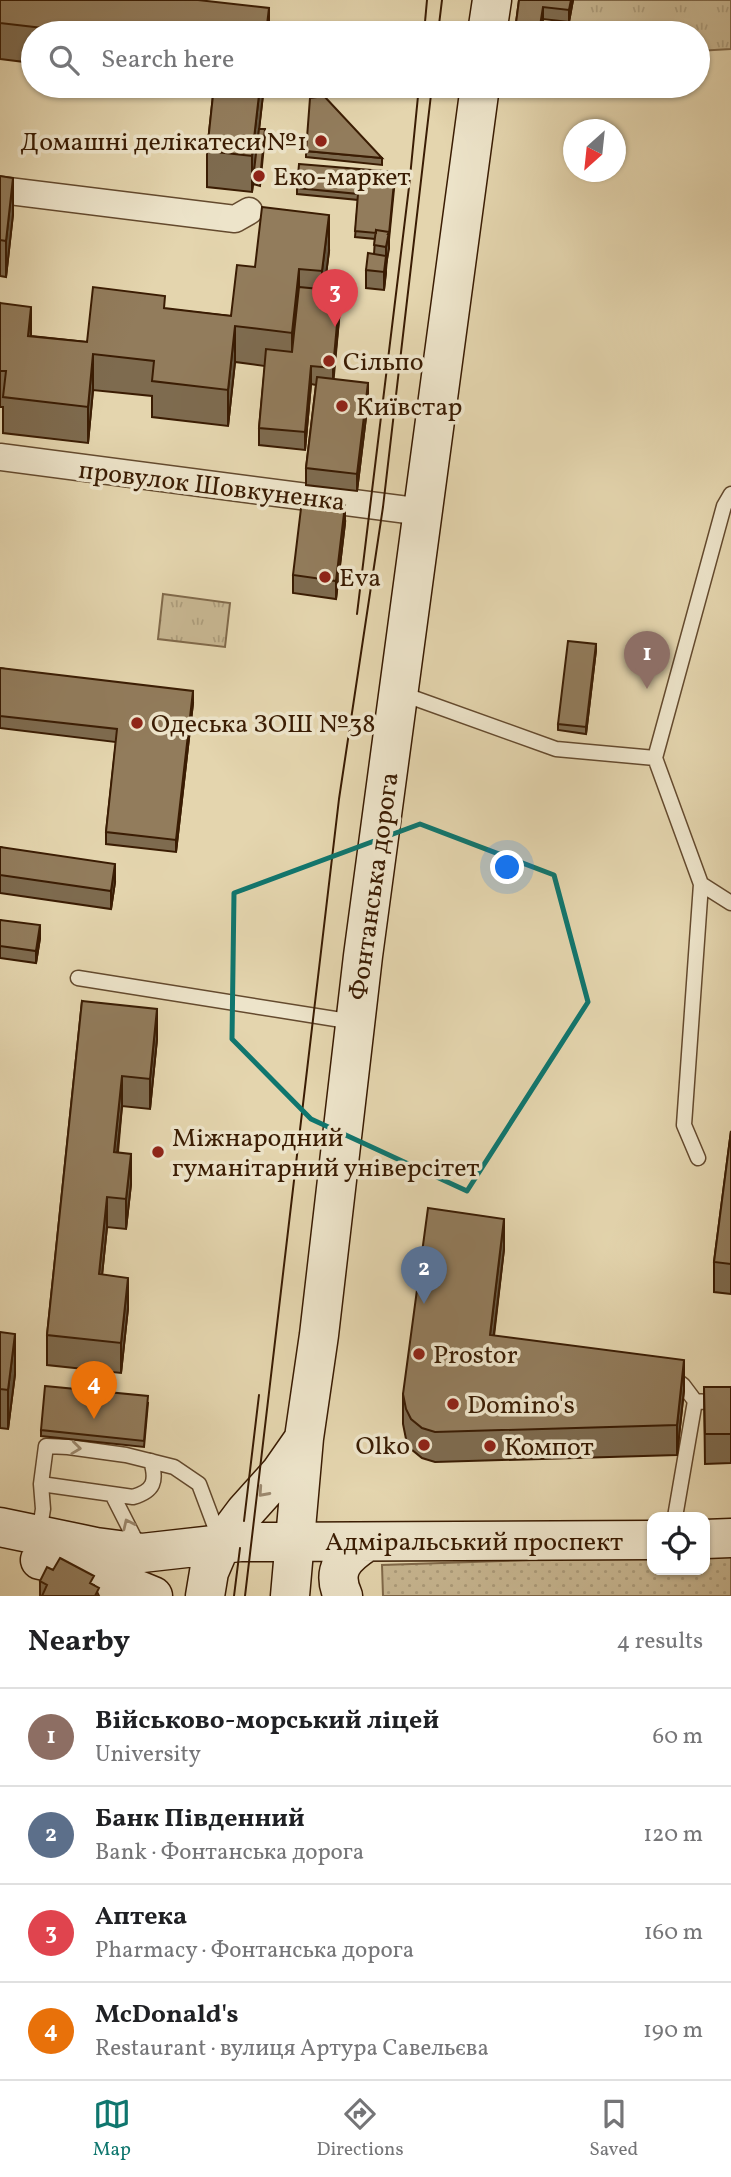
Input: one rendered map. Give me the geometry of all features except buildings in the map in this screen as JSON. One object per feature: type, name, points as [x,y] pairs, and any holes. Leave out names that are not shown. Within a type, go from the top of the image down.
[{"type":"main road","points":[[489,21],[492,0]]},
{"type":"main road","name":"Фонтанська дорога","points":[[290,1596],[304,1438],[319,1335],[355,1022],[478,98]]},
{"type":"main road","name":"Фонтанська дорога","points":[[205,1596],[209,1572],[221,1544],[280,1473],[304,1438]]},
{"type":"main road","name":"Адміральський проспект","points":[[0,1527],[96,1547],[142,1553],[221,1544],[295,1541],[365,1543],[647,1540]]},
{"type":"main road","points":[[710,1539],[731,1538]]},
{"type":"main road","points":[[343,1596],[338,1585],[339,1570],[348,1555],[365,1543]]},
{"type":"main road","points":[[0,1551],[65,1565],[153,1596]]},
{"type":"street","points":[[0,190],[235,219],[249,211]]},
{"type":"street","name":"провулок Шовкуненка","points":[[0,457],[423,512]]},
{"type":"lane","points":[[698,1158],[684,1125],[701,884],[656,758],[724,506],[731,494]]},
{"type":"lane","points":[[399,692],[556,749],[656,758]]},
{"type":"lane","points":[[701,884],[731,903]]},
{"type":"lane","points":[[78,978],[355,1022]]},
{"type":"lane","points":[[658,1367],[683,1385],[695,1401],[676,1512]]},
{"type":"lane","points":[[695,1401],[731,1404]]},
{"type":"lane","points":[[39,1535],[46,1446],[68,1447],[126,1455],[174,1467],[199,1483],[221,1544]]},
{"type":"lane","points":[[41,1484],[133,1497],[145,1494],[151,1487],[155,1475],[151,1461]]},
{"type":"lane","points":[[113,1496],[142,1553]]},
{"type":"highlighted area","points":[[420,824],[554,875],[588,1002],[467,1191],[311,1119],[232,1039],[234,893]]},
{"type":"green space","points":[[573,0],[731,0],[731,49],[710,50],[710,21],[554,20]]},
{"type":"green space","points":[[163,594],[230,603],[225,647],[158,639]]},
{"type":"green space","points":[[731,1553],[731,1596],[383,1596],[382,1565],[647,1556],[647,1575],[710,1575],[710,1554]]},
{"type":"tram line","points":[[425,21],[427,0]]},
{"type":"tram line","points":[[439,21],[442,0]]},
{"type":"tram line","points":[[357,614],[418,98]]},
{"type":"tram line","points":[[245,1596],[339,799],[383,507],[431,98]]},
{"type":"tram line","points":[[244,1521],[259,1395]]},
{"type":"tram line","points":[[234,1596],[240,1548]]},
{"type":"place","name":"Домашні делікатеси №1","points":[[321,141]]},
{"type":"place","name":"Еко-маркет","points":[[259,176]]},
{"type":"place","name":"Аптека","points":[[335,327]]},
{"type":"place","name":"Сільпо","points":[[329,361]]},
{"type":"place","name":"Київстар","points":[[342,406]]},
{"type":"place","name":"Eva","points":[[325,577]]},
{"type":"place","name":"Військово-морський ліцей","points":[[647,689]]},
{"type":"place","name":"Одеська ЗОШ №38","points":[[137,723]]},
{"type":"place","name":"Міжнародний гуманітарний універсітет","points":[[158,1152]]},
{"type":"place","name":"Банк Південний","points":[[424,1304]]},
{"type":"place","name":"Prostor","points":[[419,1354]]},
{"type":"place","name":"Domino's","points":[[453,1404]]},
{"type":"place","name":"McDonald's","points":[[94,1419]]},
{"type":"place","name":"Olko","points":[[424,1445]]},
{"type":"place","name":"Компот","points":[[490,1446]]}]
